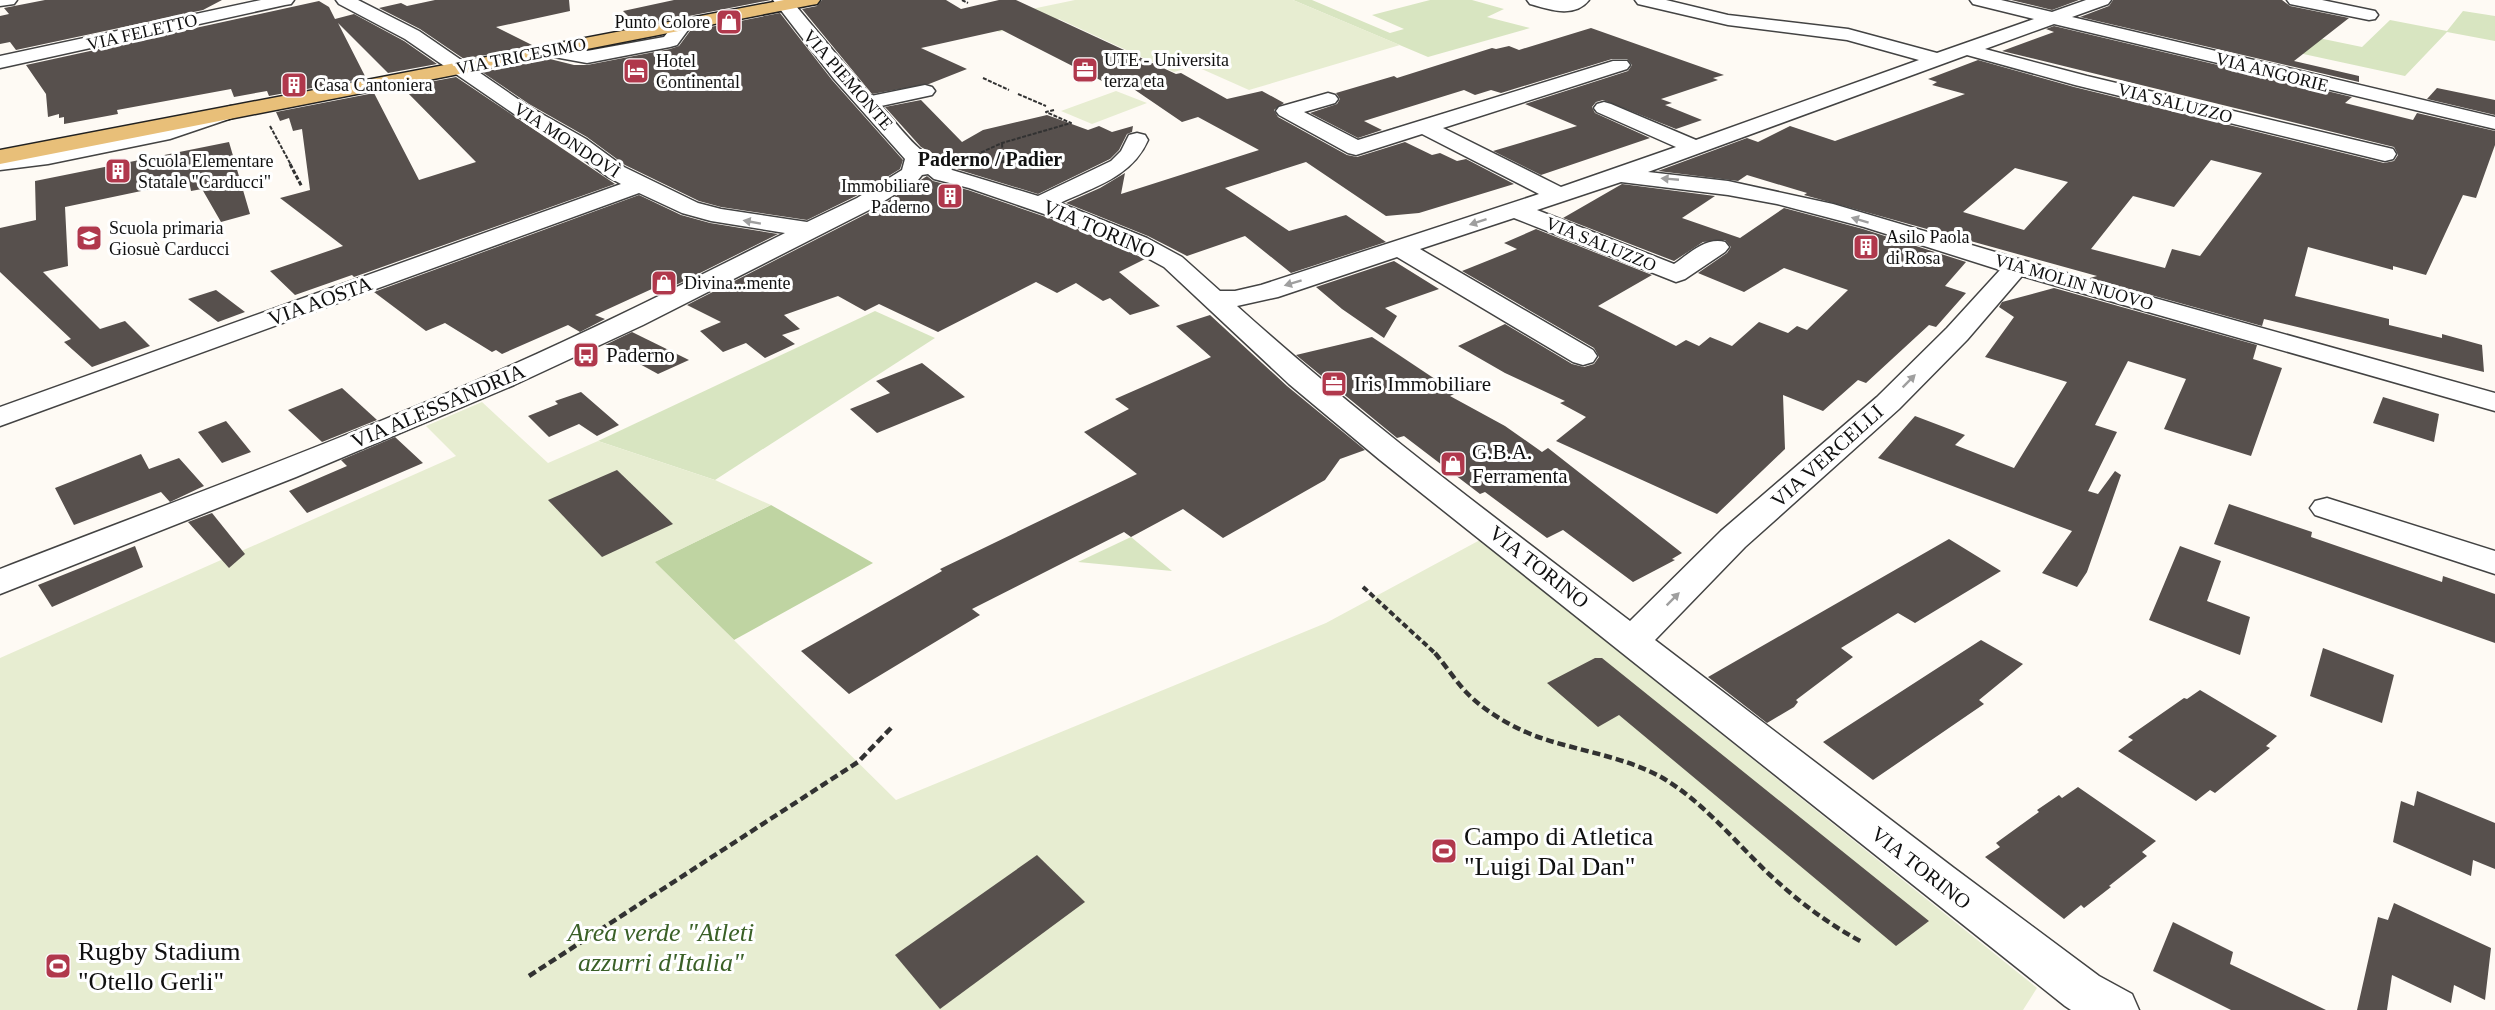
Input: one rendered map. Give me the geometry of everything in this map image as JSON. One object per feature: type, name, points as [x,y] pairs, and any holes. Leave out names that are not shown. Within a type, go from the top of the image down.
[{"type":"main road","name":"VIA TRICESIMO","points":[[0,157],[682,26],[784,2],[811,0]]},
{"type":"street","points":[[0,2],[8,0]]},
{"type":"street","name":"VIA MONDOVÌ","points":[[345,0],[412,35],[521,110],[640,185],[690,208],[719,216],[810,230]]},
{"type":"street","points":[[1536,0],[1562,7],[1580,0]]},
{"type":"street","points":[[1644,0],[1728,20],[1848,35],[1938,59]]},
{"type":"street","points":[[1979,0],[2049,18]]},
{"type":"street","name":"VIA SALUZZO","points":[[1215,299],[1235,299],[1269,291],[1614,177],[2102,0]]},
{"type":"street","points":[[2296,0],[2369,15]]},
{"type":"street","name":"VIA FELETTO","points":[[0,62],[274,1]]},
{"type":"street","name":"VIA PIEMONTE","points":[[784,2],[812,40],[923,172]]},
{"type":"street","name":"VIA ANGORIE","points":[[2049,18],[2422,108],[2495,123]]},
{"type":"street","name":"VIA SALUZZO","points":[[1965,49],[2082,81],[2385,154]]},
{"type":"street","points":[[1328,99],[1286,111],[1356,148],[1430,130],[1620,65]]},
{"type":"street","points":[[867,103],[925,91]]},
{"type":"street","points":[[1604,108],[1695,147]]},
{"type":"street","name":"VIA TRICESIMO","points":[[0,163],[48,157],[170,133],[231,112]]},
{"type":"street","name":"VIA SALUZZO","points":[[1430,130],[1559,195]]},
{"type":"street","points":[[1040,204],[1119,166],[1131,154],[1137,140]]},
{"type":"street","name":"VIA TORINO","points":[[923,172],[977,183],[1040,204],[1111,230],[1163,255],[1184,270],[1299,378],[2089,1004]]},
{"type":"street","name":"VIA ALESSANDRIA","points":[[0,582],[285,470],[504,379],[633,319],[923,172]]},
{"type":"street","name":"VIA MOLIN NUOVO","points":[[1614,177],[1689,181],[1762,192],[2495,402]]},
{"type":"street","name":"VIA AOSTA","points":[[0,417],[640,185]]},
{"type":"street","name":"VIA SALUZZO","points":[[1515,210],[1676,274],[1716,248]]},
{"type":"street","points":[[1399,248],[1582,356]]},
{"type":"street","name":"VIA VERCELLI","points":[[1632,641],[1733,539],[1888,402],[1957,334],[2017,266]]},
{"type":"street","points":[[2327,508],[2495,563]]},
{"type":"path","points":[[962,0],[968,3]]},
{"type":"path","points":[[983,78],[1009,90]]},
{"type":"path","points":[[1018,94],[1046,106]]},
{"type":"path","points":[[970,158],[1002,142],[1071,123],[1046,112],[1054,110]]},
{"type":"path","points":[[270,127],[302,187]]},
{"type":"path","points":[[1000,171],[992,167],[1003,162],[1002,142]]},
{"type":"path","points":[[1363,586],[1430,646],[1467,693],[1488,709],[1515,726],[1545,739],[1590,750],[1660,777],[1717,820],[1768,874],[1809,909],[1834,927],[1862,942]]},
{"type":"path","points":[[529,976],[858,762],[891,728]]},
{"type":"green space","points":[[1075,0],[1293,0],[1400,45],[1249,90],[1195,66],[1174,72],[1059,19],[999,32],[979,20]]},
{"type":"green space","points":[[1293,0],[1312,0],[1390,33],[1404,29],[1372,15],[1430,0],[1472,0],[1504,9],[1487,17],[1530,28],[1428,57]]},
{"type":"green space","points":[[2463,11],[2495,16],[2495,41],[2447,32],[2405,76],[2211,34],[2232,20],[2362,47],[2390,20],[2447,31]]},
{"type":"green space","points":[[1116,91],[1147,103],[1092,124],[1061,111]]},
{"type":"green space","points":[[875,311],[935,338],[715,480],[598,441]]},
{"type":"green space","name":"Area verde \"Atleti azzurri d'Italia\"","points":[[482,402],[548,463],[598,441],[715,480],[771,505],[655,562],[896,800],[1326,623],[1480,540],[2037,988],[2023,1010],[0,1010],[0,658],[456,456],[426,426]]},
{"type":"green space","points":[[771,505],[873,563],[734,640],[654,562]]},
{"type":"green space","points":[[1131,537],[1172,571],[1078,562]]},
{"type":"building","points":[[45,0],[222,0],[203,10],[16,50],[10,42],[0,44],[0,16],[9,14],[4,8]]},
{"type":"building","points":[[435,0],[569,0],[570,11],[496,27],[534,46],[464,59],[420,29],[379,8],[401,3],[407,6]]},
{"type":"building","points":[[674,0],[771,0],[638,26],[623,11]]},
{"type":"building","points":[[822,0],[946,0],[961,9],[999,0],[1016,0],[1176,74],[1181,73],[1227,99],[1262,91],[1284,103],[1274,110],[1278,117],[1347,155],[1357,157],[1405,142],[1432,155],[1440,153],[1457,161],[1466,159],[1514,184],[1419,213],[1386,216],[1306,162],[1225,188],[1289,231],[1346,215],[1386,242],[1291,273],[1245,236],[1187,256],[1148,236],[1066,203],[1100,188],[1125,173],[1121,194],[1259,150],[1198,117],[1182,122],[1116,77],[1102,81],[1002,30],[921,48],[967,69],[929,84],[872,94],[802,9],[817,6]]},
{"type":"building","points":[[2011,0],[2079,0],[2052,10]]},
{"type":"building","points":[[2113,0],[2282,0],[2290,6],[2349,18],[2294,61],[2359,76],[2359,82],[2080,17],[2109,6]]},
{"type":"building","points":[[319,1],[329,7],[335,19],[354,14],[404,41],[437,64],[388,73],[338,23],[366,78],[269,96],[267,91],[234,97],[231,89],[117,110],[118,114],[64,124],[64,117],[59,118],[59,114],[48,117],[46,94],[26,65]]},
{"type":"building","points":[[780,13],[832,80],[903,160],[900,169],[856,196],[807,220],[721,207],[699,201],[625,165],[587,137],[529,104],[482,72],[550,59],[574,65],[587,65],[670,49],[679,46],[690,31]]},
{"type":"building","points":[[2054,26],[2352,97],[2345,103],[2413,120],[2417,113],[2495,131],[2495,145],[2476,198],[2463,195],[2426,275],[2393,266],[2393,270],[2308,247],[2295,296],[2389,319],[2389,325],[2442,338],[2442,334],[2482,345],[2484,372],[2264,319],[2262,326],[2090,278],[2097,276],[1804,195],[1807,193],[1747,175],[1738,181],[1658,171],[1747,138],[1758,142],[1790,126],[1835,141],[1965,94],[1932,85],[1937,82],[1928,79],[1978,60],[2074,87],[2384,163],[2394,161],[2398,155],[2394,147],[2002,51],[2054,32],[2046,29]],"holes":[[[2211,160],[2262,173],[2200,256],[2172,249],[2165,268],[2091,249],[2133,196],[2174,207]],[[2015,168],[2068,182],[2024,230],[1963,212]]]},
{"type":"building","points":[[1591,28],[1724,75],[1713,78],[1718,80],[1661,99],[1672,103],[1665,105],[1702,120],[1676,129],[1603,100],[1596,102],[1592,107],[1595,113],[1650,138],[1541,175],[1493,151],[1577,126],[1525,104],[1628,71],[1632,65],[1627,59],[1612,59],[1501,93],[1491,90],[1475,95],[1464,90],[1364,121],[1382,130],[1358,138],[1310,113],[1337,104],[1340,99],[1336,93],[1394,76],[1397,78],[1492,48],[1509,46],[1519,50]]},
{"type":"building","points":[[456,77],[615,184],[354,277],[352,275],[295,295],[270,271],[343,246],[280,198],[310,190],[302,129],[293,131],[289,118],[280,121],[276,112],[374,93],[419,180],[476,162],[402,87]]},
{"type":"building","points":[[2437,88],[2495,100],[2495,115],[2427,99]]},
{"type":"building","points":[[921,100],[962,142],[983,130],[1047,115],[1088,130],[1099,126],[1112,132],[1133,126],[1132,132],[1127,134],[1119,150],[1110,159],[1038,194],[953,168],[950,163],[921,147],[885,107]]},
{"type":"building","points":[[229,142],[250,214],[221,222],[202,189],[191,191],[189,181],[65,207],[68,266],[43,272],[100,329],[125,321],[150,346],[92,367],[64,342],[71,339],[0,272],[0,228],[36,220],[35,181]]},
{"type":"building","points":[[927,176],[933,181],[968,190],[1066,224],[1145,259],[1119,272],[1160,306],[1130,315],[1110,298],[1103,301],[1076,283],[1057,293],[1036,282],[938,332],[879,304],[865,311],[838,296],[784,315],[800,329],[782,335],[795,344],[765,358],[746,343],[723,352],[700,331],[721,322],[687,305],[874,210]]},
{"type":"building","points":[[1622,184],[1715,196],[1682,218],[1740,238],[1784,208],[1863,229],[1966,262],[1945,286],[1966,293],[1936,327],[1929,325],[1866,383],[1858,380],[1823,411],[1783,395],[1785,449],[1717,514],[1556,441],[1586,417],[1560,403],[1565,401],[1505,373],[1458,346],[1505,324],[1572,364],[1584,367],[1594,364],[1599,357],[1594,348],[1462,271],[1517,249],[1504,243],[1536,229],[1652,275],[1598,306],[1676,346],[1686,340],[1699,346],[1710,337],[1732,346],[1759,322],[1788,333],[1797,326],[1807,330],[1848,290],[1784,268],[1744,292],[1698,273],[1727,253],[1731,247],[1725,240],[1703,242],[1674,261],[1563,218]]},
{"type":"building","points":[[639,195],[681,215],[710,223],[778,234],[662,292],[654,288],[595,315],[605,319],[580,332],[568,325],[502,354],[496,350],[492,352],[445,323],[426,331],[374,292]]},
{"type":"building","points":[[1394,261],[1439,289],[1385,308],[1397,316],[1384,338],[1342,309],[1316,287]]},
{"type":"building","points":[[2054,288],[2257,345],[2253,359],[2282,368],[2251,456],[2164,429],[2186,379],[2128,361],[2095,425],[2117,432],[2088,491],[2098,494],[2115,471],[2121,475],[2087,572],[2077,587],[2042,573],[2072,531],[1878,458],[1915,416],[1965,435],[1955,445],[2014,468],[2067,382],[1985,357],[2014,317],[1999,307],[2002,302]]},
{"type":"building","points":[[216,290],[245,312],[218,322],[188,299]]},
{"type":"building","points":[[1210,315],[1287,386],[1365,450],[1340,459],[1325,480],[1223,538],[1183,509],[1131,537],[1124,532],[972,609],[980,615],[849,694],[801,651],[942,571],[940,569],[1137,474],[1084,432],[1129,409],[1115,399],[1211,357],[1176,326]]},
{"type":"building","points":[[632,332],[689,360],[658,374],[605,345]]},
{"type":"building","points":[[1372,337],[1456,393],[1450,396],[1505,426],[1542,452],[1548,448],[1682,553],[1672,559],[1675,560],[1633,582],[1563,530],[1547,538],[1485,492],[1480,494],[1404,436],[1397,438],[1296,355]]},
{"type":"building","points":[[922,363],[965,397],[877,433],[850,409],[890,393],[876,381]]},
{"type":"building","points":[[342,388],[377,420],[322,442],[288,410]]},
{"type":"building","points":[[581,392],[619,425],[597,436],[579,424],[549,437],[528,416],[558,404],[555,401]]},
{"type":"building","points":[[2383,397],[2439,414],[2434,442],[2373,423]]},
{"type":"building","points":[[226,421],[251,452],[222,463],[198,432]]},
{"type":"building","points":[[395,437],[423,463],[307,513],[289,491],[347,466],[341,460]]},
{"type":"building","points":[[141,454],[149,469],[179,458],[204,486],[170,502],[161,492],[74,525],[55,488]]},
{"type":"building","points":[[617,470],[673,524],[602,557],[548,500]]},
{"type":"building","points":[[2229,504],[2312,532],[2311,537],[2442,582],[2443,576],[2495,594],[2495,643],[2214,544]]},
{"type":"building","points":[[212,513],[245,554],[229,568],[188,522]]},
{"type":"building","points":[[1949,539],[2001,571],[1915,623],[1898,613],[1841,648],[1853,657],[1796,700],[1798,702],[1794,707],[1767,723],[1708,677]]},
{"type":"building","points":[[135,546],[143,567],[52,607],[38,585]]},
{"type":"building","points":[[2180,546],[2221,561],[2207,601],[2250,617],[2240,655],[2149,620]]},
{"type":"building","points":[[1981,640],[2023,664],[1979,700],[1984,704],[1873,780],[1823,742]]},
{"type":"building","points":[[2323,648],[2394,675],[2382,723],[2310,696]]},
{"type":"building","points":[[1595,658],[1602,658],[1929,921],[1896,946],[1619,715],[1598,727],[1547,683]]},
{"type":"building","points":[[2200,690],[2277,736],[2266,746],[2270,748],[2215,793],[2210,790],[2196,801],[2118,751],[2133,740],[2128,737],[2184,698],[2187,699]]},
{"type":"building","points":[[2078,787],[2156,841],[2142,852],[2147,856],[2109,886],[2111,887],[2084,908],[2081,905],[2064,919],[1985,857],[2000,847],[1996,843],[2039,812],[2037,810],[2059,795],[2062,798]]},
{"type":"building","points":[[2417,791],[2495,823],[2495,869],[2473,860],[2471,876],[2393,842],[2401,801],[2414,806]]},
{"type":"building","points":[[1037,855],[1085,902],[940,1009],[895,955]]},
{"type":"building","points":[[2394,903],[2491,948],[2485,1000],[2454,985],[2451,1003],[2392,975],[2387,1010],[2357,1010],[2378,917],[2388,920]]},
{"type":"building","points":[[2173,922],[2233,952],[2230,964],[2326,1010],[2231,1010],[2153,971]]},
{"type":"place","name":"Punto Colore","points":[[729,22]]},
{"type":"place","name":"UTE - Universita terza eta","points":[[1085,70]]},
{"type":"place","name":"Hotel Continental","points":[[636,71]]},
{"type":"place","name":"Casa Cantoniera","points":[[294,85]]},
{"type":"place","name":"Scuola Elementare Statale \"Carducci\"","points":[[118,171]]},
{"type":"place","name":"Immobiliare Paderno","points":[[950,196]]},
{"type":"place","name":"Scuola primaria Giosuè Carducci","points":[[89,238]]},
{"type":"place","name":"Asilo Paola di Rosa","points":[[1866,247]]},
{"type":"place","name":"Divina...mente","points":[[664,283]]},
{"type":"place","name":"Paderno","points":[[586,355]]},
{"type":"place","name":"Iris Immobiliare","points":[[1334,384]]},
{"type":"place","name":"G.B.A. Ferramenta","points":[[1453,464]]},
{"type":"place","name":"Campo di Atletica \"Luigi Dal Dan\"","points":[[1444,851]]},
{"type":"place","name":"Rugby Stadium \"Otello Gerli\"","points":[[58,966]]},
{"type":"district","name":"Paderno / Padier","points":[[990,159]]}]
